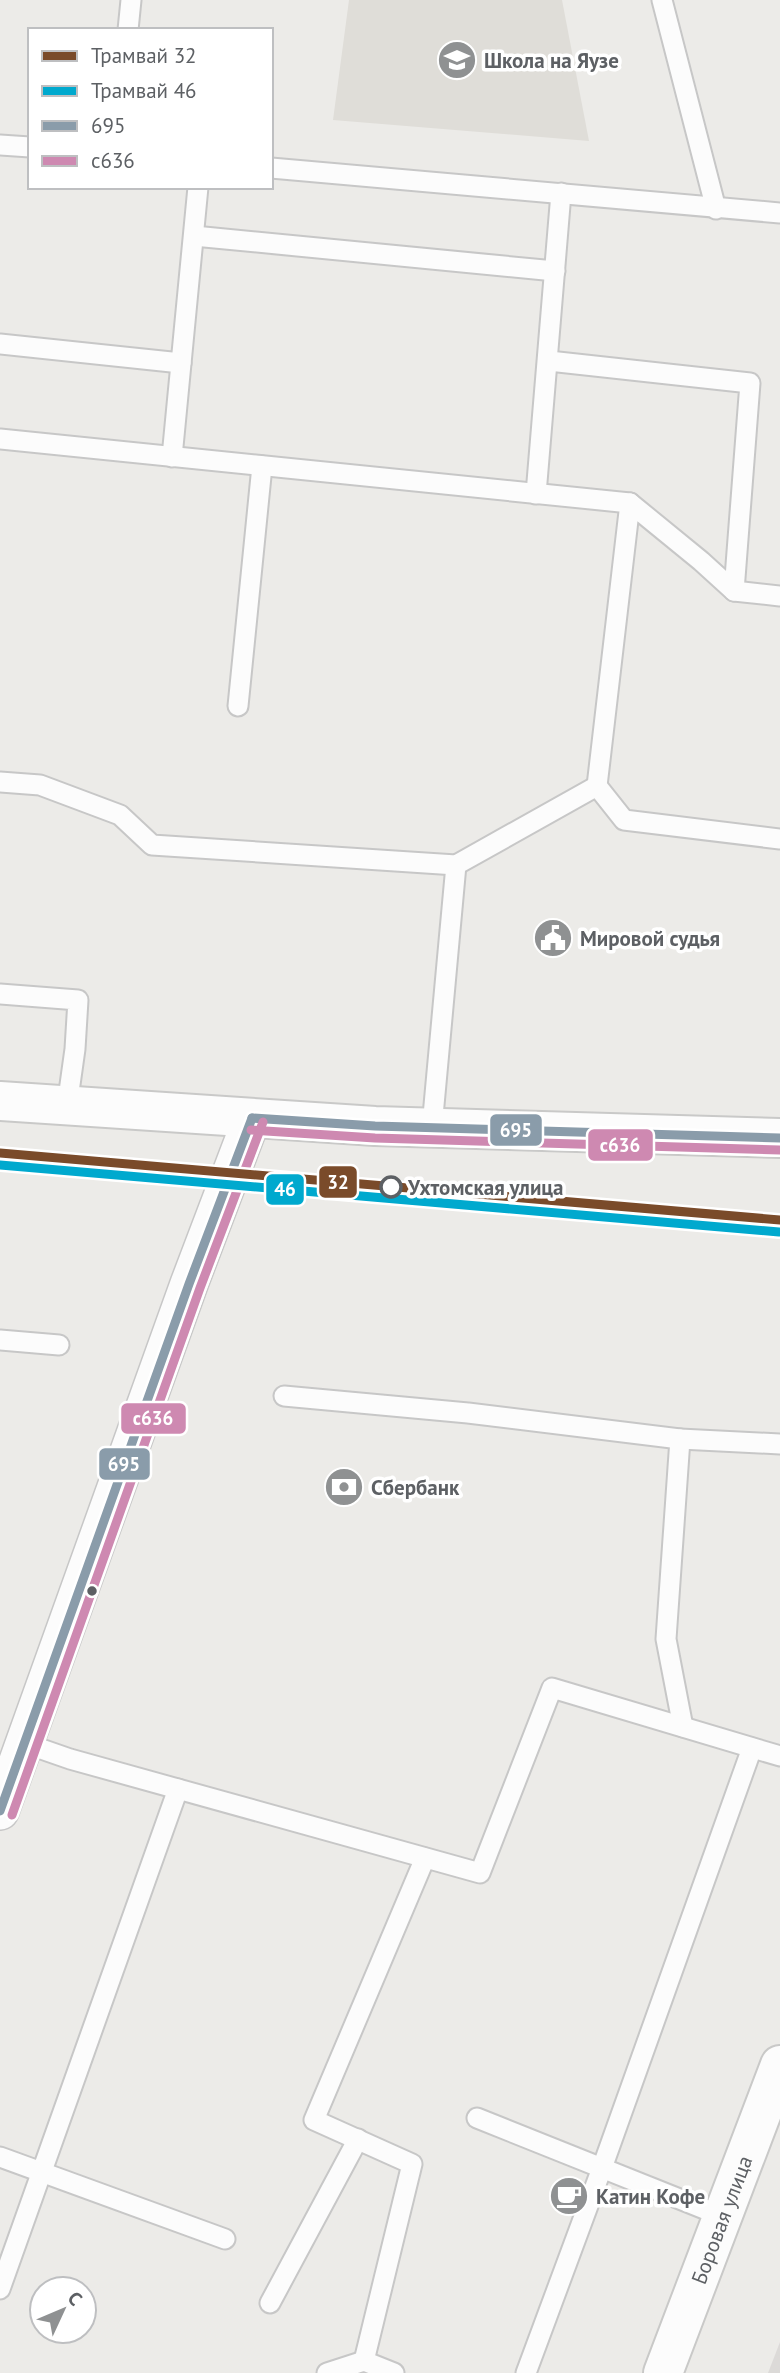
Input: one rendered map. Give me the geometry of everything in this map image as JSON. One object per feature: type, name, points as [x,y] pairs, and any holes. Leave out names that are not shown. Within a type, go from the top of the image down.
[{"type":"main road","points":[[0,1101],[432,1127],[780,1138]]},
{"type":"main road","name":"Боровая улица","points":[[663,2373],[780,2065]]},
{"type":"street","points":[[0,1811],[252,1118]]},
{"type":"lane","points":[[128,28],[131,0]]},
{"type":"lane","points":[[662,0],[716,209]]},
{"type":"lane","points":[[0,145],[28,147]]},
{"type":"lane","points":[[273,167],[780,213]]},
{"type":"lane","points":[[172,457],[198,189]]},
{"type":"lane","points":[[536,494],[561,193]]},
{"type":"lane","points":[[194,236],[555,271]]},
{"type":"lane","points":[[0,344],[181,363]]},
{"type":"lane","points":[[549,361],[750,383],[734,591]]},
{"type":"lane","points":[[0,439],[630,503],[734,591],[780,596]]},
{"type":"lane","points":[[238,706],[262,466]]},
{"type":"lane","points":[[630,503],[597,786],[624,820],[780,839]]},
{"type":"lane","points":[[0,782],[40,785],[120,815],[152,845],[456,865],[597,786]]},
{"type":"lane","points":[[432,1127],[456,865]]},
{"type":"lane","points":[[0,994],[78,1000],[67,1106]]},
{"type":"lane","points":[[0,1340],[59,1345]]},
{"type":"lane","points":[[284,1396],[468,1413],[680,1439],[780,1444]]},
{"type":"lane","points":[[680,1439],[666,1639],[683,1727]]},
{"type":"lane","points":[[24,1743],[70,1759],[480,1873],[552,1688],[780,1756]]},
{"type":"lane","points":[[526,2373],[752,1748]]},
{"type":"lane","points":[[0,2288],[178,1789]]},
{"type":"lane","points":[[364,2361],[412,2164],[314,2120],[425,1858]]},
{"type":"lane","points":[[477,2118],[722,2217]]},
{"type":"lane","points":[[271,2304],[358,2139]]},
{"type":"lane","points":[[0,2157],[225,2239]]},
{"type":"lane","points":[[327,2373],[364,2361],[394,2373]]},
{"type":"shaded area","name":"Школа на Яузе","points":[[349,0],[562,0],[589,141],[333,120]]},
{"type":"shaded area","points":[[780,2342],[780,2373],[768,2373]]},
{"type":"tram line","name":"32","points":[[0,1153],[780,1220]]},
{"type":"tram line","name":"46","points":[[0,1165],[779,1232]]},
{"type":"transit line","name":"695","points":[[252,1118],[375,1126],[780,1138]]},
{"type":"transit line","name":"695","points":[[0,1811],[189,1284],[252,1118]]},
{"type":"transit line","name":"с636","points":[[12,1815],[200,1288],[263,1122]]},
{"type":"transit line","name":"с636","points":[[251,1130],[375,1138],[780,1150]]},
{"type":"place","name":"Школа на Яузе","points":[[457,60]]},
{"type":"place","name":"Мировой судья","points":[[553,938]]},
{"type":"place","name":"Ухтомская улица","points":[[391,1187]]},
{"type":"place","name":"Сбербанк","points":[[344,1487]]},
{"type":"place","name":"Катин Кофе","points":[[569,2196]]}]
